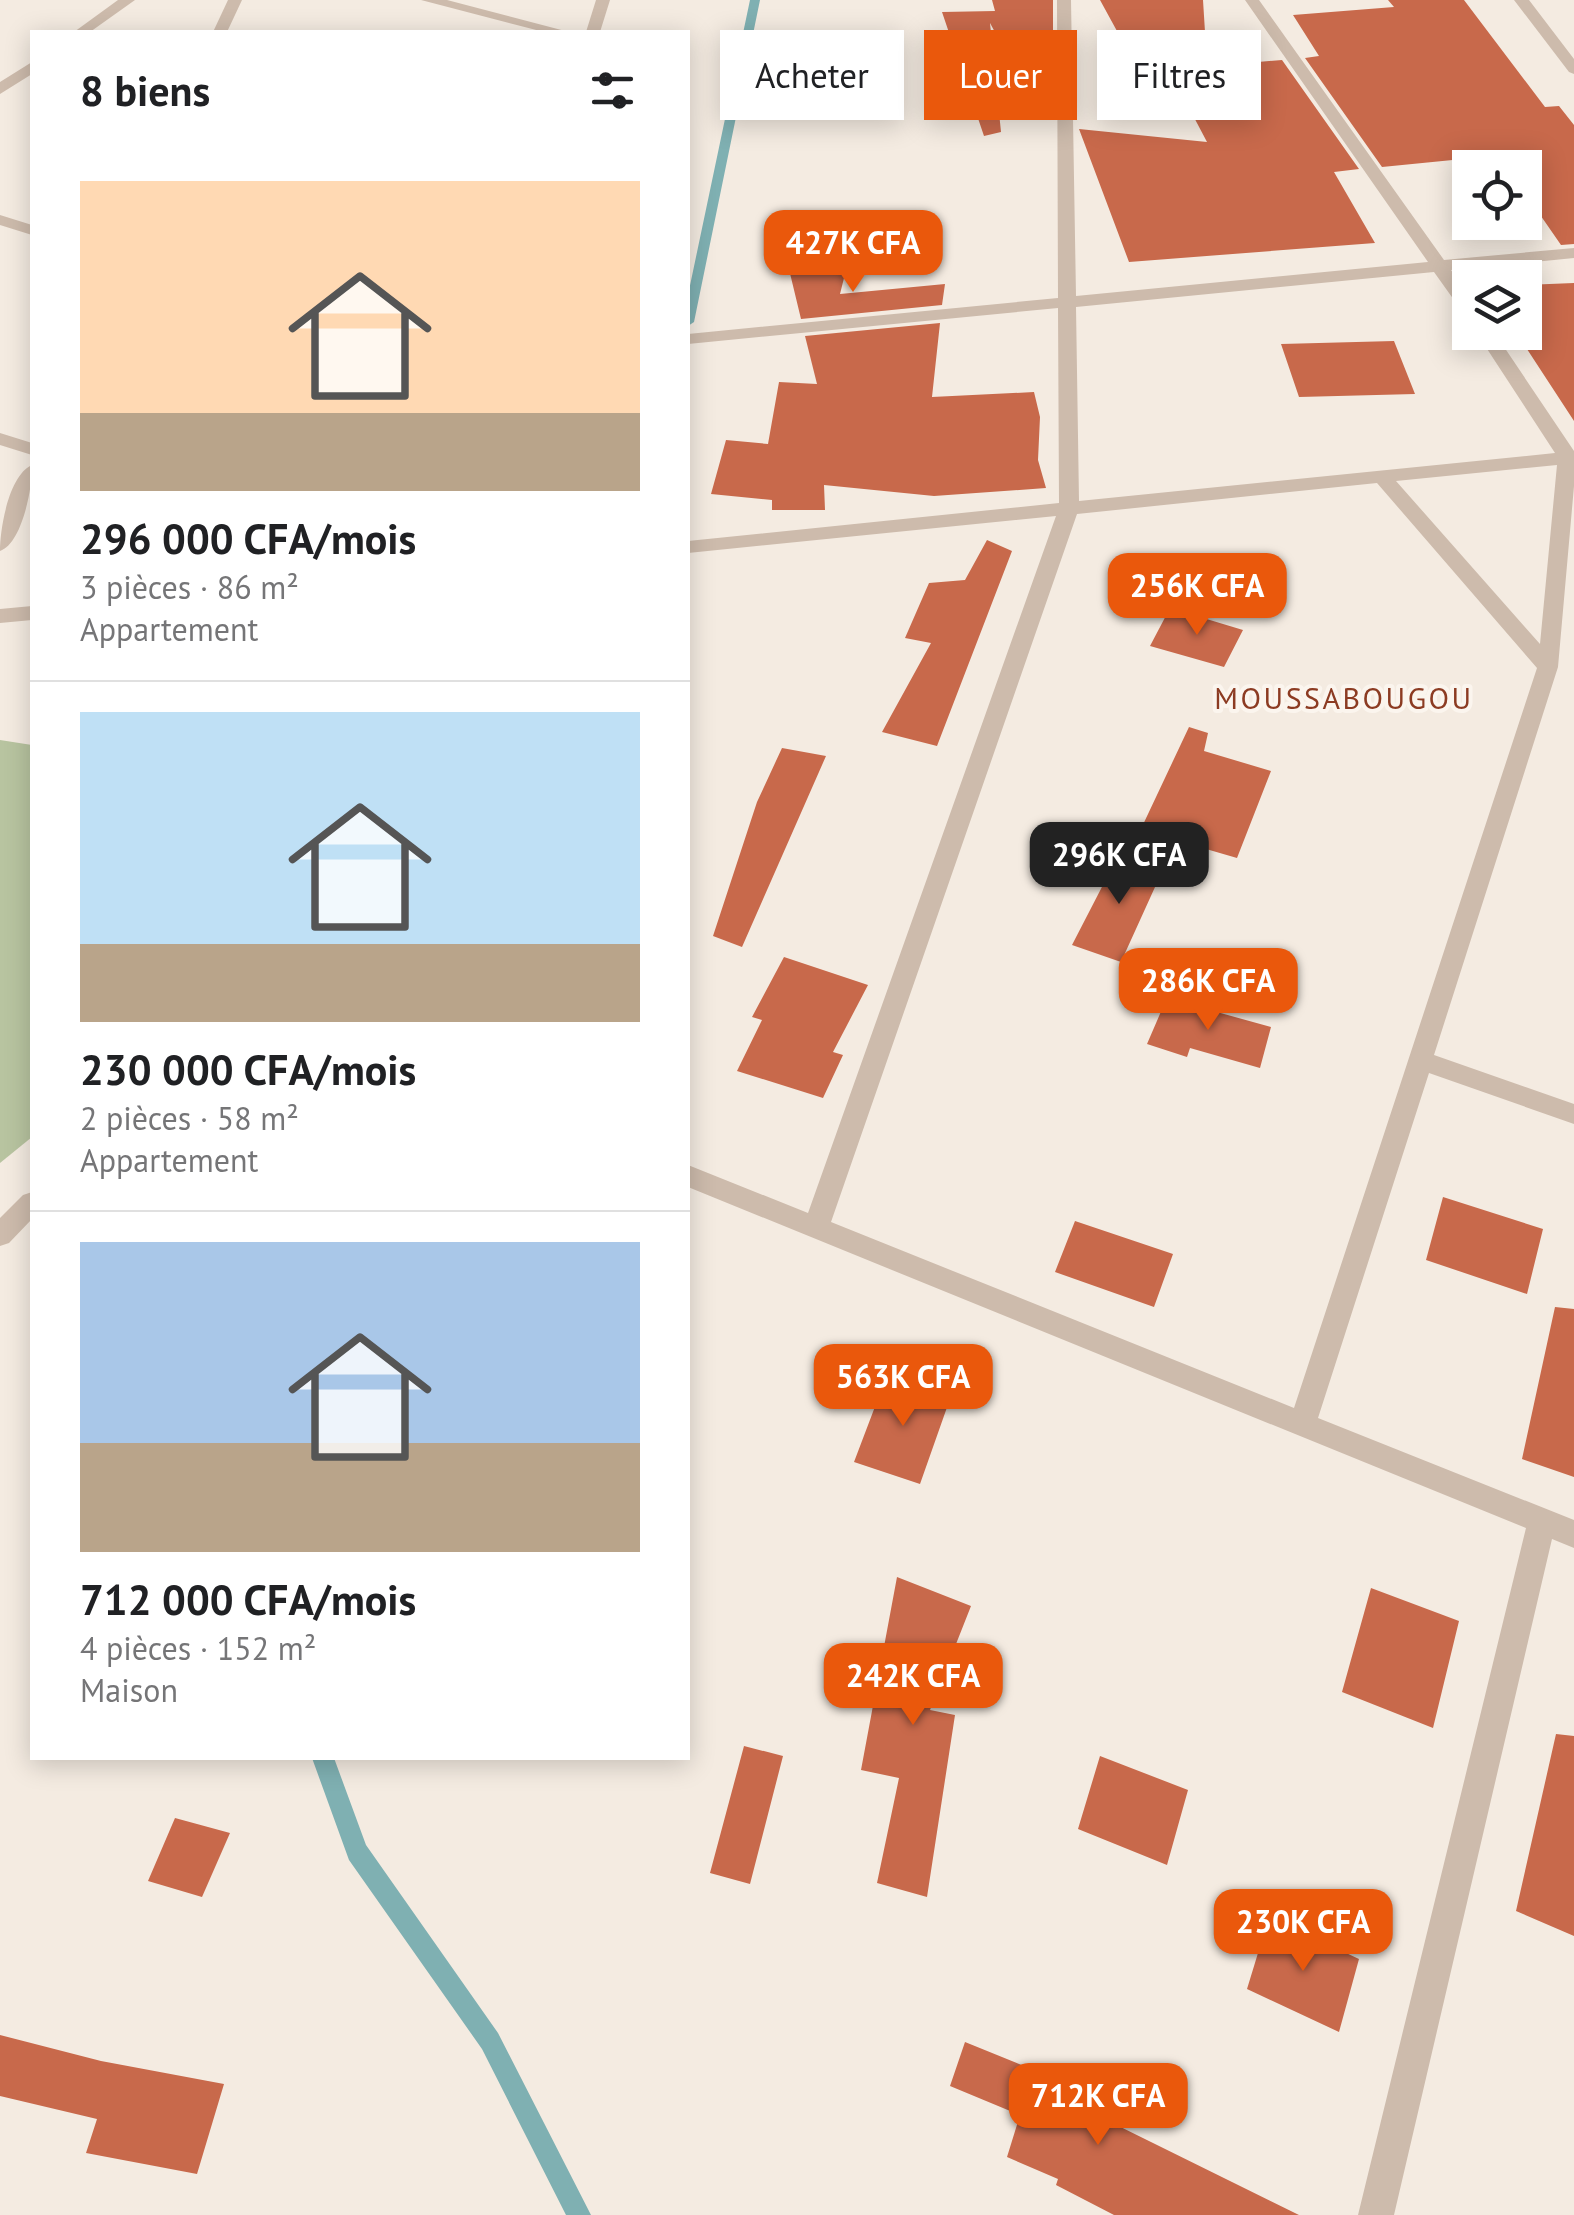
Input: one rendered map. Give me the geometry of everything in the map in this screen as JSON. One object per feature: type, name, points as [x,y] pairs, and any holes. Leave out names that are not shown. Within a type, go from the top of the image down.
[{"type":"street","points":[[85,30],[128,0]]},
{"type":"street","points":[[221,30],[235,0]]},
{"type":"street","points":[[428,0],[553,30]]},
{"type":"street","points":[[594,30],[604,0]]},
{"type":"street","points":[[815,1230],[1069,508],[1064,0]]},
{"type":"street","points":[[1252,0],[1452,283]]},
{"type":"street","points":[[1521,0],[1574,69]]},
{"type":"street","points":[[0,89],[30,68]]},
{"type":"street","points":[[0,220],[30,229]]},
{"type":"street","points":[[690,339],[1574,253]]},
{"type":"street","points":[[1302,1425],[1548,668],[1570,457],[1496,350]]},
{"type":"street","points":[[0,439],[30,448]]},
{"type":"street","points":[[690,547],[1570,457]]},
{"type":"street","points":[[0,545],[30,476]]},
{"type":"street","points":[[1381,476],[1548,668]]},
{"type":"street","points":[[0,616],[30,613]]},
{"type":"street","points":[[1421,1060],[1574,1114]]},
{"type":"street","points":[[690,1177],[1574,1534]]},
{"type":"street","points":[[0,1235],[30,1205]]},
{"type":"street","points":[[1376,2215],[1542,1522]]},
{"type":"green space","points":[[0,740],[30,745],[30,1139],[0,1163]]},
{"type":"building","points":[[992,0],[1053,0],[1053,30],[994,30],[990,23],[991,30],[948,30],[942,12],[995,11]]},
{"type":"building","points":[[1100,0],[1203,0],[1205,30],[1116,30]]},
{"type":"building","points":[[1388,0],[1464,0],[1545,107],[1559,106],[1574,125],[1574,244],[1561,245],[1542,218],[1542,150],[1452,150],[1452,160],[1382,167],[1305,58],[1319,56],[1293,15],[1394,7]]},
{"type":"building","points":[[1282,60],[1359,169],[1334,172],[1375,243],[1129,262],[1079,129],[1207,142],[1195,120],[1261,120],[1261,62]]},
{"type":"building","points":[[979,120],[1000,120],[1001,132],[984,136]]},
{"type":"building","points":[[788,265],[846,270],[840,294],[945,284],[942,305],[801,319]]},
{"type":"building","points":[[1574,283],[1574,421],[1528,350],[1542,350],[1542,284]]},
{"type":"building","points":[[940,323],[932,397],[1034,392],[1040,417],[1038,460],[1046,488],[934,496],[824,485],[825,510],[772,510],[772,500],[711,494],[726,440],[768,444],[779,382],[817,384],[805,336]]},
{"type":"building","points":[[1394,341],[1415,394],[1299,397],[1281,344]]},
{"type":"building","points":[[987,540],[1012,551],[937,746],[882,732],[931,643],[905,638],[929,583],[965,580]]},
{"type":"building","points":[[1170,608],[1243,630],[1224,667],[1150,646]]},
{"type":"building","points":[[1189,727],[1208,733],[1204,751],[1271,771],[1237,858],[1182,842],[1178,858],[1132,848]]},
{"type":"building","points":[[782,748],[826,756],[742,947],[713,936],[757,802]]},
{"type":"building","points":[[1120,852],[1165,865],[1121,962],[1072,945]]},
{"type":"building","points":[[784,957],[868,985],[833,1052],[843,1055],[823,1098],[737,1071],[762,1020],[752,1017]]},
{"type":"building","points":[[1169,993],[1206,1009],[1271,1027],[1260,1068],[1190,1048],[1187,1057],[1147,1044]]},
{"type":"building","points":[[1443,1197],[1543,1229],[1527,1294],[1426,1260]]},
{"type":"building","points":[[1075,1221],[1173,1254],[1154,1307],[1055,1272]]},
{"type":"building","points":[[1555,1307],[1574,1309],[1574,1477],[1522,1459]]},
{"type":"building","points":[[887,1375],[951,1396],[920,1484],[854,1462]]},
{"type":"building","points":[[897,1577],[971,1606],[930,1710],[955,1715],[927,1897],[877,1883],[899,1778],[861,1770]]},
{"type":"building","points":[[1371,1588],[1459,1621],[1433,1728],[1342,1692]]},
{"type":"building","points":[[1556,1734],[1574,1736],[1574,1936],[1516,1911]]},
{"type":"building","points":[[744,1746],[783,1756],[750,1884],[710,1873]]},
{"type":"building","points":[[1100,1756],[1188,1790],[1167,1865],[1078,1829]]},
{"type":"building","points":[[175,1818],[230,1833],[202,1897],[148,1881]]},
{"type":"building","points":[[1269,1917],[1359,1959],[1339,2032],[1247,1989]]},
{"type":"building","points":[[0,2035],[101,2061],[224,2084],[197,2174],[86,2153],[97,2119],[0,2096]]},
{"type":"building","points":[[965,2042],[1076,2087],[1072,2103],[1299,2215],[1114,2215],[1056,2185],[1058,2179],[1007,2157],[1020,2115],[950,2086]]},
{"type":"waterway","points":[[690,312],[755,0]]},
{"type":"waterway","points":[[324,1760],[357,1852],[490,2041],[579,2215]]},
{"type":"district","name":"MOUSSABOUGOU","points":[[1344,699]]}]
